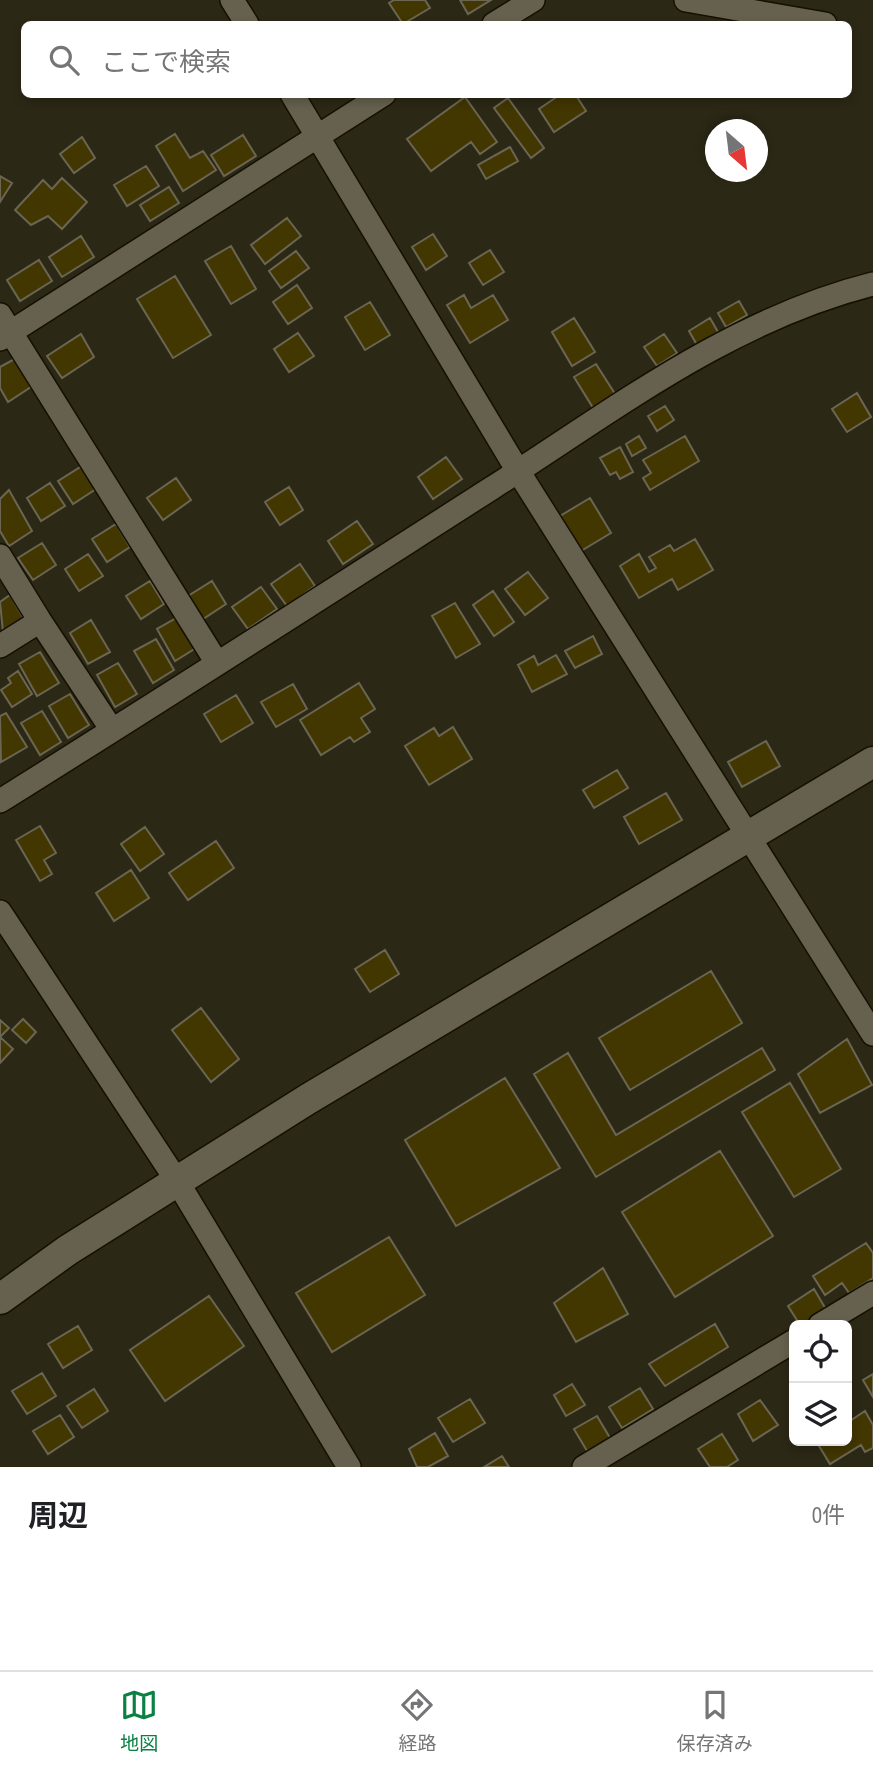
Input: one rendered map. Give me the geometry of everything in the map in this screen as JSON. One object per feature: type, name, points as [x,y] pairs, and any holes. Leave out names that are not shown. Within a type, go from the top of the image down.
[{"type":"street","points":[[232,0],[245,21]]},
{"type":"street","points":[[499,21],[533,0]]},
{"type":"street","points":[[686,0],[808,21]]},
{"type":"street","points":[[295,98],[518,471],[873,1034]]},
{"type":"street","points":[[217,663],[4,329],[378,98]]},
{"type":"street","points":[[0,801],[518,471],[673,369],[729,339],[846,291],[873,285]]},
{"type":"street","points":[[0,556],[112,730]]},
{"type":"street","points":[[0,646],[40,621]]},
{"type":"street","points":[[0,1299],[68,1250],[308,1099],[873,762]]},
{"type":"street","points":[[0,912],[177,1181],[349,1467]]},
{"type":"street","points":[[828,1320],[873,1293]]},
{"type":"street","points":[[584,1467],[789,1343]]},
{"type":"building","points":[[394,0],[425,0],[430,8],[408,21],[401,21],[389,3]]},
{"type":"building","points":[[460,0],[491,0],[468,14]]},
{"type":"building","points":[[466,98],[497,142],[480,154],[471,142],[431,171],[407,139]]},
{"type":"building","points":[[508,98],[544,148],[531,158],[494,108]]},
{"type":"building","points":[[555,98],[578,98],[586,111],[554,132],[539,109]]},
{"type":"building","points":[[175,134],[190,158],[203,151],[216,170],[183,191],[156,146]]},
{"type":"building","points":[[243,135],[256,156],[224,176],[211,155]]},
{"type":"building","points":[[82,137],[95,158],[74,173],[60,154]]},
{"type":"building","points":[[510,147],[518,161],[486,179],[478,165]]},
{"type":"building","points":[[146,166],[159,186],[127,206],[114,185]]},
{"type":"building","points":[[0,176],[12,183],[0,202]]},
{"type":"building","points":[[62,178],[87,202],[62,229],[48,216],[31,225],[15,210],[43,180],[52,189]]},
{"type":"building","points":[[169,187],[179,203],[150,221],[140,205]]},
{"type":"building","points":[[287,218],[301,236],[265,264],[251,245]]},
{"type":"building","points":[[433,234],[447,256],[426,270],[412,247]]},
{"type":"building","points":[[81,236],[94,257],[62,277],[49,257]]},
{"type":"building","points":[[231,246],[256,289],[231,304],[205,261]]},
{"type":"building","points":[[490,250],[504,272],[483,285],[469,263]]},
{"type":"building","points":[[296,251],[309,268],[281,288],[269,271]]},
{"type":"building","points":[[39,260],[52,281],[20,301],[7,280]]},
{"type":"building","points":[[175,276],[211,335],[173,358],[137,299]]},
{"type":"building","points":[[297,285],[312,308],[288,324],[273,302]]},
{"type":"building","points":[[464,295],[471,308],[493,295],[508,320],[470,343],[447,305]]},
{"type":"building","points":[[739,301],[747,315],[726,327],[718,313]]},
{"type":"building","points":[[370,302],[390,335],[365,350],[345,317]]},
{"type":"building","points":[[574,318],[595,352],[572,366],[552,332]]},
{"type":"building","points":[[710,318],[718,332],[697,345],[689,331]]},
{"type":"building","points":[[298,333],[314,356],[289,372],[274,349]]},
{"type":"building","points":[[81,334],[94,357],[62,378],[47,356]]},
{"type":"building","points":[[664,334],[677,353],[657,366],[644,347]]},
{"type":"building","points":[[20,356],[37,383],[8,402],[0,388],[0,367]]},
{"type":"building","points":[[596,364],[617,397],[595,411],[574,377]]},
{"type":"building","points":[[857,393],[871,417],[847,432],[832,409]]},
{"type":"building","points":[[665,406],[674,420],[657,431],[648,416]]},
{"type":"building","points":[[639,436],[646,448],[632,456],[626,444]]},
{"type":"building","points":[[685,436],[699,461],[650,490],[643,478],[651,473],[643,460]]},
{"type":"building","points":[[620,447],[633,472],[620,479],[616,472],[610,475],[600,458]]},
{"type":"building","points":[[446,457],[462,479],[433,499],[418,477]]},
{"type":"building","points":[[82,466],[96,489],[73,504],[58,481]]},
{"type":"building","points":[[176,478],[191,500],[163,520],[147,498]]},
{"type":"building","points":[[50,483],[65,506],[41,521],[27,498]]},
{"type":"building","points":[[289,487],[303,510],[280,525],[265,502]]},
{"type":"building","points":[[9,490],[32,531],[9,546],[0,531],[0,499]]},
{"type":"building","points":[[590,498],[611,533],[581,551],[560,516]]},
{"type":"building","points":[[357,521],[373,544],[343,564],[328,541]]},
{"type":"building","points":[[116,524],[130,547],[107,562],[92,539]]},
{"type":"building","points":[[695,539],[713,570],[678,590],[672,579],[639,598],[620,566],[639,554],[649,572],[656,568],[649,557],[670,545],[674,551]]},
{"type":"building","points":[[42,543],[56,565],[33,580],[18,558]]},
{"type":"building","points":[[88,554],[103,576],[79,591],[65,569]]},
{"type":"building","points":[[300,564],[315,586],[287,606],[271,584]]},
{"type":"building","points":[[528,572],[548,598],[525,615],[505,589]]},
{"type":"building","points":[[150,581],[164,604],[141,619],[126,596]]},
{"type":"building","points":[[212,581],[226,604],[203,619],[188,596]]},
{"type":"building","points":[[261,587],[277,609],[248,629],[232,607]]},
{"type":"building","points":[[493,591],[514,622],[494,636],[473,605]]},
{"type":"building","points":[[10,595],[24,619],[3,632],[0,602]]},
{"type":"building","points":[[455,603],[480,644],[456,658],[432,616]]},
{"type":"building","points":[[178,617],[196,648],[175,661],[157,629]]},
{"type":"building","points":[[91,620],[110,652],[88,664],[70,633]]},
{"type":"building","points":[[593,636],[602,654],[575,668],[565,651]]},
{"type":"building","points":[[156,639],[174,670],[153,683],[134,651]]},
{"type":"building","points":[[40,652],[59,683],[37,696],[19,664]]},
{"type":"building","points":[[556,655],[567,674],[532,692],[518,665],[534,656],[538,665]]},
{"type":"building","points":[[118,663],[137,694],[115,707],[97,675]]},
{"type":"building","points":[[18,671],[32,694],[12,707],[1,690],[11,683],[8,678]]},
{"type":"building","points":[[359,683],[375,709],[361,718],[370,732],[354,742],[350,737],[321,755],[300,720]]},
{"type":"building","points":[[293,684],[307,709],[276,727],[261,702]]},
{"type":"building","points":[[70,694],[89,725],[68,738],[49,706]]},
{"type":"building","points":[[236,695],[253,723],[221,742],[204,714]]},
{"type":"building","points":[[42,711],[61,742],[40,755],[21,723]]},
{"type":"building","points":[[6,713],[27,747],[1,762],[0,716]]},
{"type":"building","points":[[453,727],[472,759],[429,785],[405,746],[434,728],[439,736]]},
{"type":"building","points":[[766,741],[780,766],[742,787],[728,762]]},
{"type":"building","points":[[617,770],[628,788],[594,808],[583,790]]},
{"type":"building","points":[[666,793],[682,820],[639,844],[624,817]]},
{"type":"building","points":[[40,826],[56,853],[44,860],[52,874],[40,881],[16,840]]},
{"type":"building","points":[[145,827],[164,854],[140,871],[121,844]]},
{"type":"building","points":[[216,841],[234,868],[188,900],[169,873]]},
{"type":"building","points":[[131,870],[149,898],[114,921],[96,893]]},
{"type":"building","points":[[385,950],[399,974],[370,992],[355,969]]},
{"type":"building","points":[[711,971],[742,1023],[630,1090],[599,1038]]},
{"type":"building","points":[[201,1008],[239,1059],[211,1082],[172,1030]]},
{"type":"building","points":[[23,1019],[36,1032],[26,1043],[12,1030]]},
{"type":"building","points":[[0,1020],[9,1028],[0,1037]]},
{"type":"building","points":[[0,1037],[13,1049],[0,1063]]},
{"type":"building","points":[[847,1039],[872,1085],[820,1113],[798,1074]]},
{"type":"building","points":[[762,1048],[775,1070],[596,1177],[534,1074],[568,1053],[616,1135]]},
{"type":"building","points":[[505,1078],[560,1168],[456,1226],[405,1140]]},
{"type":"building","points":[[790,1083],[841,1169],[794,1197],[742,1112]]},
{"type":"building","points":[[720,1151],[773,1236],[675,1297],[622,1212]]},
{"type":"building","points":[[389,1237],[425,1295],[332,1352],[296,1293]]},
{"type":"building","points":[[866,1243],[873,1253],[873,1278],[849,1293],[842,1283],[825,1295],[813,1276]]},
{"type":"building","points":[[603,1268],[628,1314],[576,1342],[554,1303]]},
{"type":"building","points":[[814,1289],[827,1311],[810,1320],[797,1320],[788,1306]]},
{"type":"building","points":[[209,1296],[244,1346],[165,1401],[130,1350]]},
{"type":"building","points":[[715,1324],[728,1347],[665,1386],[649,1364]]},
{"type":"building","points":[[78,1326],[92,1350],[63,1368],[48,1344]]},
{"type":"building","points":[[42,1373],[56,1396],[27,1414],[12,1391]]},
{"type":"building","points":[[873,1374],[873,1397],[863,1380]]},
{"type":"building","points":[[572,1384],[585,1405],[566,1416],[554,1395]]},
{"type":"building","points":[[640,1388],[653,1409],[622,1428],[609,1407]]},
{"type":"building","points":[[94,1389],[108,1411],[82,1428],[67,1406]]},
{"type":"building","points":[[470,1399],[485,1423],[453,1442],[438,1418]]},
{"type":"building","points":[[760,1400],[778,1425],[753,1441],[738,1414]]},
{"type":"building","points":[[865,1411],[873,1425],[873,1448],[865,1452],[861,1445],[830,1464],[819,1446],[852,1446],[852,1420]]},
{"type":"building","points":[[60,1415],[74,1437],[48,1454],[33,1431]]},
{"type":"building","points":[[597,1416],[610,1438],[587,1451],[574,1429]]},
{"type":"building","points":[[435,1433],[448,1456],[428,1467],[417,1467],[409,1449]]},
{"type":"building","points":[[722,1434],[738,1460],[727,1467],[710,1467],[698,1449]]},
{"type":"building","points":[[502,1456],[509,1467],[484,1467]]}]
